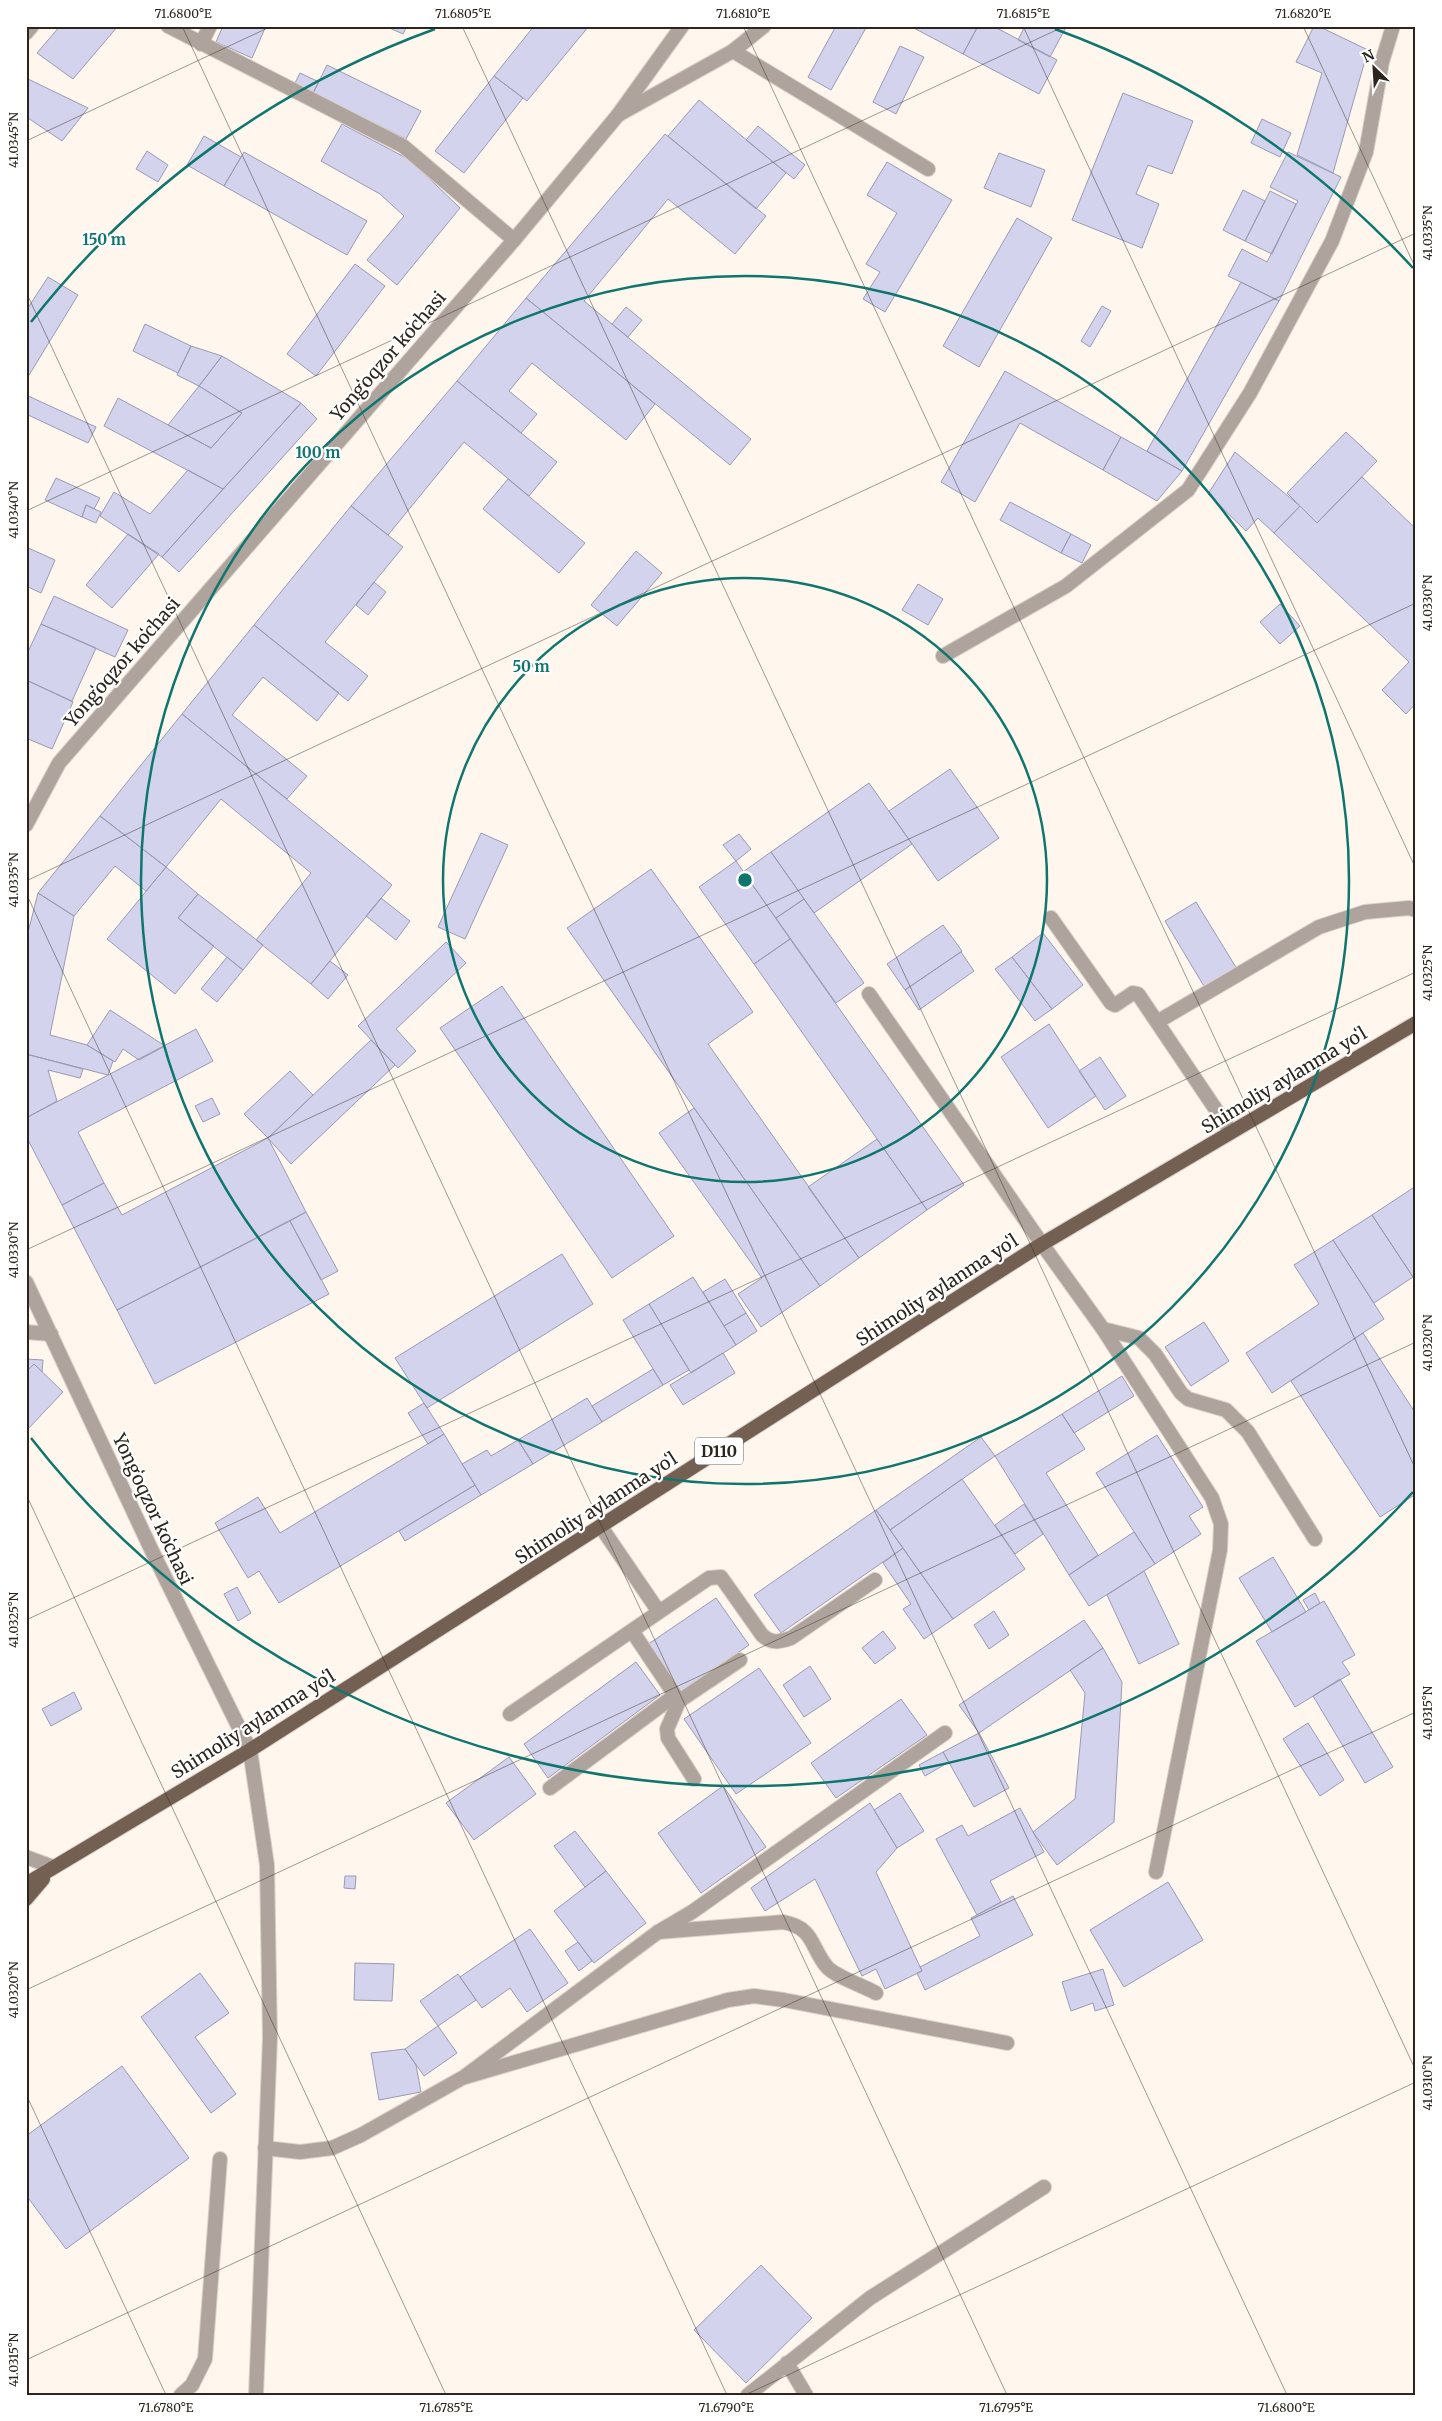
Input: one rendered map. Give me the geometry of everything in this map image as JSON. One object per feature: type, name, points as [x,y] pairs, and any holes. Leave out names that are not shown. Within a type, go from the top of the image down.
[{"type":"main road","name":"Shimoliy aylanma yoʻl","points":[[26,1884],[250,1750],[1042,1244],[1416,1023]]},
{"type":"main road","points":[[26,1877],[53,1867]]},
{"type":"main road","points":[[26,1899],[53,1867]]},
{"type":"street","points":[[26,33],[32,26]]},
{"type":"street","points":[[168,26],[403,146],[514,240]]},
{"type":"street","points":[[201,44],[210,26]]},
{"type":"street","name":"Yongʻoqzor koʻchasi","points":[[26,824],[58,763],[514,240],[618,115],[682,26]]},
{"type":"street","points":[[618,115],[733,51],[764,26]]},
{"type":"street","points":[[943,656],[1066,586],[1188,490],[1250,393],[1332,241],[1366,152],[1382,62],[1393,26]]},
{"type":"street","points":[[733,51],[928,169]]},
{"type":"street","points":[[1158,1022],[1319,927],[1365,912],[1409,908],[1416,910]]},
{"type":"street","points":[[1051,918],[1111,1003],[1115,1004],[1133,993],[1138,994],[1231,1132]]},
{"type":"street","points":[[870,994],[1042,1244],[1104,1329],[1212,1498],[1221,1524],[1220,1550],[1156,1872]]},
{"type":"street","name":"Yongʻoqzor koʻchasi","points":[[26,1282],[151,1549],[250,1750],[267,1865],[270,2038],[256,2395]]},
{"type":"street","points":[[1104,1329],[1139,1338],[1155,1354],[1181,1393],[1188,1399],[1226,1410],[1238,1420],[1248,1432],[1315,1539]]},
{"type":"street","points":[[26,1332],[51,1334]]},
{"type":"street","points":[[601,1527],[659,1612]]},
{"type":"street","points":[[510,1714],[709,1578],[721,1577],[769,1642],[778,1642],[791,1638],[875,1580]]},
{"type":"street","points":[[632,1631],[676,1698],[667,1728],[668,1738],[694,1779]]},
{"type":"street","points":[[550,1788],[676,1698],[740,1660]]},
{"type":"street","points":[[265,2148],[300,2152],[332,2148],[464,2078],[658,1932],[692,1912],[945,1733]]},
{"type":"street","points":[[26,1857],[53,1867]]},
{"type":"street","points":[[658,1932],[783,1922],[796,1924],[806,1932],[828,1967],[834,1973],[876,1993]]},
{"type":"street","points":[[464,2078],[728,2000],[754,1996],[784,2000],[1007,2043]]},
{"type":"street","points":[[180,2395],[192,2385],[205,2360],[220,2159]]},
{"type":"street","points":[[748,2395],[870,2298],[1044,2187]]},
{"type":"street","points":[[787,2364],[806,2395]]},
{"type":"building","points":[[60,26],[118,26],[73,79],[37,53]]},
{"type":"building","points":[[223,26],[266,26],[252,58],[216,42]]},
{"type":"building","points":[[385,26],[407,26],[403,34]]},
{"type":"building","points":[[534,26],[589,26],[527,101],[494,76]]},
{"type":"building","points":[[836,26],[867,26],[831,90],[808,77]]},
{"type":"building","points":[[910,26],[978,26],[963,54]]},
{"type":"building","points":[[978,26],[993,26],[1057,60],[1039,94],[963,54]]},
{"type":"building","points":[[1025,26],[1059,26],[1065,29],[1050,57],[1018,40]]},
{"type":"building","points":[[1314,26],[1318,26],[1368,50],[1333,173],[1297,155],[1322,73],[1296,62]]},
{"type":"building","points":[[900,46],[924,57],[896,114],[873,102]]},
{"type":"building","points":[[327,65],[421,111],[406,139],[313,93]]},
{"type":"building","points":[[300,73],[319,82],[313,93],[295,83]]},
{"type":"building","points":[[494,76],[523,98],[464,173],[435,151]]},
{"type":"building","points":[[26,78],[88,108],[62,141],[28,118],[26,120]]},
{"type":"building","points":[[1123,93],[1193,121],[1172,174],[1148,165],[1136,194],[1159,204],[1142,248],[1072,220]]},
{"type":"building","points":[[699,100],[786,173],[756,209],[668,136]]},
{"type":"building","points":[[1262,119],[1291,133],[1280,157],[1251,143]]},
{"type":"building","points":[[342,124],[410,160],[460,208],[397,285],[367,260],[404,216],[380,194],[321,161]]},
{"type":"building","points":[[758,126],[805,165],[794,179],[746,140]]},
{"type":"building","points":[[665,134],[766,216],[735,254],[668,199],[584,301],[751,439],[730,465],[526,298]]},
{"type":"building","points":[[204,136],[241,157],[224,186],[187,165]]},
{"type":"building","points":[[147,151],[168,165],[158,182],[136,169]]},
{"type":"building","points":[[244,152],[367,221],[347,255],[224,186]]},
{"type":"building","points":[[1288,152],[1341,177],[1279,301],[1228,276],[1242,249],[1267,262],[1298,201],[1270,187]]},
{"type":"building","points":[[999,153],[1045,170],[1031,207],[984,188]]},
{"type":"building","points":[[887,162],[952,200],[885,312],[863,299],[880,272],[866,264],[897,213],[867,195]]},
{"type":"building","points":[[1243,190],[1265,201],[1245,241],[1223,230]]},
{"type":"building","points":[[1270,191],[1296,204],[1272,254],[1245,241]]},
{"type":"building","points":[[1017,218],[1052,238],[979,367],[943,346]]},
{"type":"building","points":[[355,264],[385,286],[316,376],[287,354]]},
{"type":"building","points":[[48,277],[78,295],[26,380],[26,311]]},
{"type":"building","points":[[1241,282],[1279,301],[1182,471],[1147,451]]},
{"type":"building","points":[[526,298],[655,404],[626,440],[532,363],[509,391],[537,414],[521,433],[457,381]]},
{"type":"building","points":[[1102,306],[1111,311],[1090,347],[1081,341]]},
{"type":"building","points":[[626,307],[642,320],[628,337],[612,324]]},
{"type":"building","points":[[145,324],[191,346],[178,373],[133,351]]},
{"type":"building","points":[[191,346],[222,356],[199,386],[177,375]]},
{"type":"building","points":[[222,356],[301,403],[223,489],[104,426],[118,398],[211,448],[242,413],[199,386]]},
{"type":"building","points":[[1005,371],[1121,437],[1103,470],[1020,423],[975,502],[941,482]]},
{"type":"building","points":[[457,381],[557,462],[529,496],[464,442],[388,535],[351,506]]},
{"type":"building","points":[[199,386],[242,413],[211,448],[168,425]]},
{"type":"building","points":[[26,395],[96,427],[88,443],[26,414]]},
{"type":"building","points":[[301,403],[317,419],[179,572],[162,557]]},
{"type":"building","points":[[1346,432],[1377,461],[1317,523],[1287,493]]},
{"type":"building","points":[[1121,437],[1182,471],[1157,501],[1103,470]]},
{"type":"building","points":[[1235,452],[1300,506],[1274,533],[1258,518],[1246,531],[1208,494]]},
{"type":"building","points":[[188,470],[223,489],[162,557],[100,516],[114,492],[150,514]]},
{"type":"building","points":[[1362,477],[1416,529],[1416,563],[1413,566],[1416,568],[1416,703],[1406,714],[1382,690],[1409,662],[1274,533],[1300,506],[1317,523]]},
{"type":"building","points":[[56,478],[100,498],[94,509],[86,505],[82,517],[45,500]]},
{"type":"building","points":[[508,479],[585,543],[559,573],[483,509]]},
{"type":"building","points":[[1010,502],[1071,534],[1061,553],[1000,520]]},
{"type":"building","points":[[86,505],[101,512],[96,523],[82,517]]},
{"type":"building","points":[[351,506],[403,547],[325,642],[368,676],[348,701],[254,625]]},
{"type":"building","points":[[128,534],[159,554],[112,608],[86,585]]},
{"type":"building","points":[[1071,534],[1091,545],[1082,563],[1061,553]]},
{"type":"building","points":[[26,547],[55,560],[41,593],[26,586]]},
{"type":"building","points":[[636,551],[662,573],[617,626],[591,605]]},
{"type":"building","points":[[374,582],[386,592],[368,615],[356,605]]},
{"type":"building","points":[[918,584],[943,599],[928,625],[902,610]]},
{"type":"building","points":[[54,596],[128,630],[115,657],[41,624]]},
{"type":"building","points":[[1280,604],[1300,626],[1280,644],[1260,622]]},
{"type":"building","points":[[41,624],[96,648],[72,701],[26,680],[26,656]]},
{"type":"building","points":[[254,625],[339,693],[317,721],[263,677],[232,715],[307,776],[287,799],[182,714]]},
{"type":"building","points":[[26,680],[73,702],[52,749],[26,738]]},
{"type":"building","points":[[182,714],[392,885],[311,984],[256,940],[311,873],[221,799],[166,867],[100,816]]},
{"type":"building","points":[[950,769],[999,838],[938,881],[889,811]]},
{"type":"building","points":[[869,783],[912,844],[814,913],[771,852]]},
{"type":"building","points":[[100,816],[166,867],[146,891],[115,866],[74,916],[38,893]]},
{"type":"building","points":[[481,833],[508,845],[465,939],[438,927]]},
{"type":"building","points":[[739,834],[751,849],[736,861],[723,845]]},
{"type":"building","points":[[771,852],[804,899],[776,918],[743,872]]},
{"type":"building","points":[[736,861],[790,939],[754,964],[699,887]]},
{"type":"building","points":[[166,867],[198,894],[178,918],[214,946],[175,994],[107,939]]},
{"type":"building","points":[[651,869],[753,1012],[708,1044],[859,1258],[820,1286],[567,928]]},
{"type":"building","points":[[38,893],[74,916],[50,1035],[87,1045],[113,1061],[108,1075],[26,1054],[26,940]]},
{"type":"building","points":[[198,894],[263,945],[243,970],[178,918]]},
{"type":"building","points":[[381,898],[410,921],[396,940],[366,916]]},
{"type":"building","points":[[804,899],[864,983],[836,1003],[776,918]]},
{"type":"building","points":[[1196,902],[1237,969],[1205,988],[1165,921]]},
{"type":"building","points":[[943,925],[962,951],[905,990],[887,964]]},
{"type":"building","points":[[1043,933],[1083,985],[1052,1009],[1012,957]]},
{"type":"building","points":[[790,939],[964,1185],[927,1210],[754,964]]},
{"type":"building","points":[[446,942],[466,963],[396,1029],[416,1051],[398,1068],[358,1026]]},
{"type":"building","points":[[961,952],[974,971],[919,1010],[905,990]]},
{"type":"building","points":[[227,957],[243,970],[217,1002],[201,989]]},
{"type":"building","points":[[1012,957],[1052,1009],[1035,1021],[995,969]]},
{"type":"building","points":[[330,961],[348,975],[328,999],[311,984]]},
{"type":"building","points":[[502,986],[674,1236],[612,1278],[440,1028]]},
{"type":"building","points":[[110,1010],[165,1046],[139,1060],[123,1049],[115,1062],[87,1045]]},
{"type":"building","points":[[1049,1024],[1096,1096],[1048,1128],[1001,1057]]},
{"type":"building","points":[[196,1029],[213,1061],[78,1132],[104,1183],[62,1205],[26,1136],[26,1118]]},
{"type":"building","points":[[371,1040],[395,1065],[291,1164],[268,1138]]},
{"type":"building","points":[[26,1054],[83,1069],[80,1078],[48,1070],[57,1101],[26,1118]]},
{"type":"building","points":[[1100,1057],[1126,1096],[1105,1110],[1079,1071]]},
{"type":"building","points":[[290,1071],[313,1095],[268,1138],[244,1114]]},
{"type":"building","points":[[212,1098],[220,1114],[203,1122],[195,1106]]},
{"type":"building","points":[[694,1108],[820,1286],[761,1327],[738,1294],[762,1278],[659,1133]]},
{"type":"building","points":[[268,1138],[306,1212],[117,1310],[62,1205],[104,1183],[122,1215]]},
{"type":"building","points":[[877,1139],[927,1210],[859,1258],[808,1187]]},
{"type":"building","points":[[1416,1186],[1416,1275],[1413,1277],[1372,1215]]},
{"type":"building","points":[[306,1212],[338,1271],[321,1280],[290,1221]]},
{"type":"building","points":[[1372,1215],[1413,1277],[1374,1303],[1333,1240]]},
{"type":"building","points":[[290,1221],[329,1294],[155,1384],[117,1310]]},
{"type":"building","points":[[1333,1240],[1384,1319],[1272,1393],[1246,1353],[1319,1304],[1294,1265]]},
{"type":"building","points":[[562,1254],[593,1304],[427,1408],[395,1358]]},
{"type":"building","points":[[693,1277],[736,1345],[691,1373],[649,1304]]},
{"type":"building","points":[[725,1279],[746,1313],[724,1326],[703,1292]]},
{"type":"building","points":[[649,1304],[689,1370],[663,1385],[623,1320]]},
{"type":"building","points":[[746,1313],[757,1331],[736,1345],[724,1326]]},
{"type":"building","points":[[1204,1322],[1229,1361],[1191,1386],[1165,1347]]},
{"type":"building","points":[[1363,1333],[1416,1414],[1416,1494],[1380,1517],[1291,1381]]},
{"type":"building","points":[[723,1353],[735,1373],[683,1405],[670,1385]]},
{"type":"building","points":[[26,1359],[43,1360],[42,1372],[34,1364],[26,1372]]},
{"type":"building","points":[[34,1364],[63,1392],[26,1431],[26,1372]]},
{"type":"building","points":[[653,1369],[663,1385],[602,1422],[592,1406]]},
{"type":"building","points":[[1122,1376],[1134,1396],[1074,1433],[1062,1414]]},
{"type":"building","points":[[587,1398],[602,1422],[533,1464],[518,1440]]},
{"type":"building","points":[[424,1403],[444,1434],[428,1444],[408,1413]]},
{"type":"building","points":[[1062,1414],[1085,1449],[1046,1473],[1098,1555],[1069,1575],[995,1456]]},
{"type":"building","points":[[444,1434],[475,1485],[279,1603],[259,1571],[248,1578],[215,1523],[258,1497],[280,1533]]},
{"type":"building","points":[[1157,1435],[1203,1507],[1189,1516],[1201,1534],[1155,1564],[1096,1473]]},
{"type":"building","points":[[981,1437],[995,1456],[890,1530],[876,1510]]},
{"type":"building","points":[[518,1440],[533,1464],[481,1495],[462,1464],[487,1450],[491,1456]]},
{"type":"building","points":[[962,1479],[1025,1569],[953,1619],[890,1530]]},
{"type":"building","points":[[475,1485],[481,1495],[405,1541],[399,1531]]},
{"type":"building","points":[[1024,1504],[1043,1534],[1015,1554],[995,1525]]},
{"type":"building","points":[[876,1510],[903,1548],[781,1633],[754,1595]]},
{"type":"building","points":[[1134,1532],[1155,1564],[1089,1606],[1069,1575]]},
{"type":"building","points":[[903,1548],[953,1619],[924,1639],[903,1609],[911,1604],[883,1563]]},
{"type":"building","points":[[1273,1557],[1306,1612],[1272,1632],[1239,1578]]},
{"type":"building","points":[[1144,1571],[1179,1644],[1139,1664],[1107,1595]]},
{"type":"building","points":[[237,1587],[251,1613],[238,1621],[224,1594]]},
{"type":"building","points":[[1315,1593],[1320,1603],[1309,1610],[1303,1600]]},
{"type":"building","points":[[716,1598],[749,1645],[679,1693],[647,1645]]},
{"type":"building","points":[[1324,1601],[1355,1655],[1342,1662],[1350,1674],[1295,1707],[1256,1641]]},
{"type":"building","points":[[994,1611],[1009,1635],[989,1649],[974,1625]]},
{"type":"building","points":[[1084,1620],[1103,1648],[979,1733],[959,1705]]},
{"type":"building","points":[[883,1631],[896,1648],[875,1664],[862,1648]]},
{"type":"building","points":[[1103,1648],[1122,1682],[1114,1822],[1057,1865],[1033,1832],[1075,1799],[1085,1693],[1070,1670]]},
{"type":"building","points":[[636,1662],[660,1695],[548,1778],[524,1744]]},
{"type":"building","points":[[810,1666],[831,1699],[804,1717],[783,1685]]},
{"type":"building","points":[[759,1668],[811,1743],[736,1794],[684,1719]]},
{"type":"building","points":[[1340,1679],[1393,1767],[1365,1783],[1313,1696]]},
{"type":"building","points":[[74,1692],[82,1709],[51,1726],[42,1709]]},
{"type":"building","points":[[901,1699],[927,1735],[836,1798],[811,1763]]},
{"type":"building","points":[[1308,1723],[1344,1780],[1320,1796],[1283,1739]]},
{"type":"building","points":[[979,1733],[1009,1788],[974,1807],[943,1752]]},
{"type":"building","points":[[943,1752],[949,1762],[925,1776],[919,1765]]},
{"type":"building","points":[[509,1757],[536,1794],[474,1840],[446,1803]]},
{"type":"building","points":[[723,1786],[766,1847],[701,1893],[658,1833]]},
{"type":"building","points":[[900,1793],[924,1831],[897,1848],[874,1810]]},
{"type":"building","points":[[870,1803],[897,1848],[876,1872],[922,1971],[885,1989],[876,1969],[862,1976],[815,1879],[765,1911],[751,1888]]},
{"type":"building","points":[[1020,1808],[1044,1852],[990,1881],[1001,1902],[977,1915],[936,1839],[962,1825],[968,1836]]},
{"type":"building","points":[[575,1831],[606,1871],[585,1887],[554,1846]]},
{"type":"building","points":[[606,1871],[646,1923],[594,1963],[554,1911]]},
{"type":"building","points":[[345,1876],[356,1876],[355,1889],[344,1888]]},
{"type":"building","points":[[1168,1882],[1203,1940],[1124,1987],[1090,1930]]},
{"type":"building","points":[[1013,1896],[1033,1935],[925,1990],[917,1973],[922,1971],[920,1967],[980,1936],[971,1918]]},
{"type":"building","points":[[530,1929],[568,1983],[527,2012],[510,1988],[482,2008],[460,1977]]},
{"type":"building","points":[[578,1942],[592,1961],[579,1971],[565,1951]]},
{"type":"building","points":[[355,1963],[394,1964],[392,2001],[354,2000]]},
{"type":"building","points":[[1103,1969],[1114,2005],[1095,2011],[1093,2003],[1071,2011],[1062,1982]]},
{"type":"building","points":[[200,1973],[229,2013],[195,2037],[236,2094],[211,2113],[141,2017]]},
{"type":"building","points":[[458,1974],[476,2000],[438,2026],[420,2001]]},
{"type":"building","points":[[438,2026],[457,2053],[424,2076],[405,2049]]},
{"type":"building","points":[[405,2049],[416,2065],[421,2092],[379,2100],[371,2053]]},
{"type":"building","points":[[122,2066],[189,2158],[66,2249],[26,2195],[26,2136]]},
{"type":"building","points":[[761,2265],[812,2318],[746,2383],[694,2330]]}]
